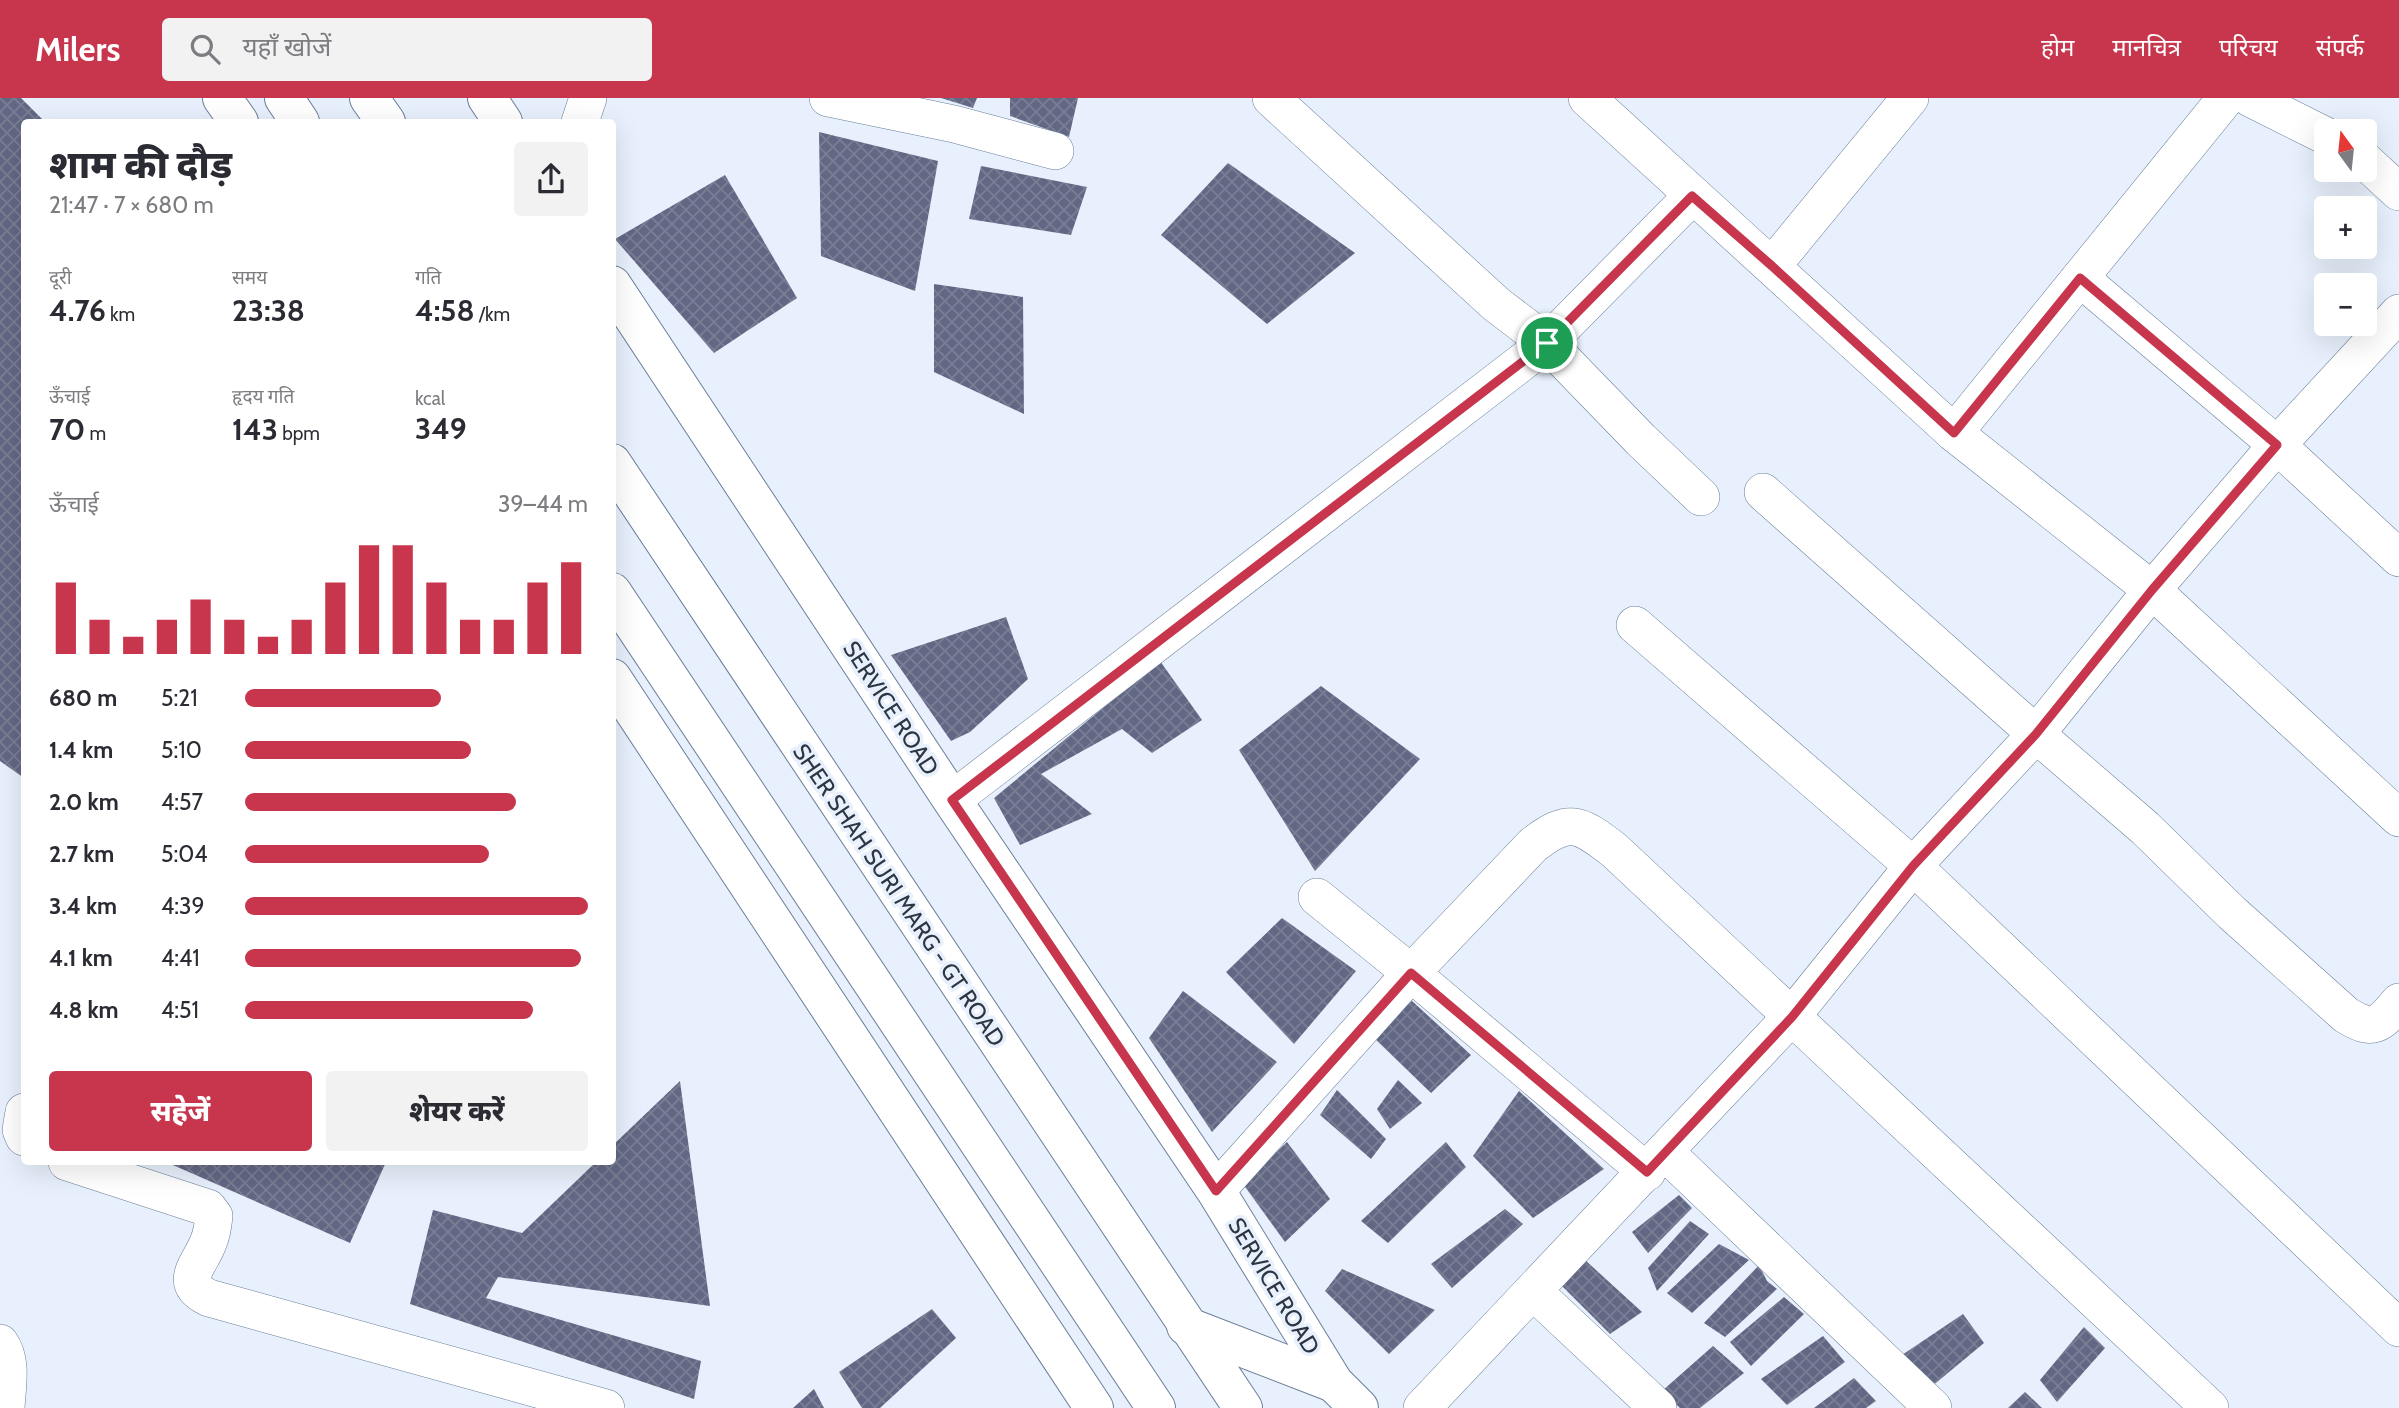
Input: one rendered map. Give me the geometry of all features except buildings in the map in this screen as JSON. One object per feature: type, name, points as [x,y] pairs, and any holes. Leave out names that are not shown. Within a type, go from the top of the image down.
[{"type":"main road","points":[[222,98],[237,119]]},
{"type":"main road","points":[[284,98],[298,119]]},
{"type":"main road","points":[[369,98],[384,119]]},
{"type":"main road","points":[[487,98],[501,119]]},
{"type":"main road","name":"SERVICE ROAD","points":[[616,291],[952,800],[1216,1191],[1346,1396]]},
{"type":"main road","name":"SHER SHAH SURI MARG - GT ROAD","points":[[616,469],[1243,1408]]},
{"type":"main road","points":[[616,598],[1156,1408]]},
{"type":"main road","points":[[616,684],[1094,1408]]},
{"type":"main road","points":[[1186,1326],[1346,1396]]},
{"type":"street","points":[[581,119],[588,98]]},
{"type":"street","points":[[828,98],[954,124],[1055,151]]},
{"type":"street","points":[[1271,98],[1496,304],[1547,343],[1615,414],[1701,497]]},
{"type":"street","points":[[1587,98],[1954,433],[2152,590],[2399,818]]},
{"type":"street","points":[[1772,266],[1910,98]]},
{"type":"street","points":[[1954,433],[2226,98]]},
{"type":"street","points":[[2250,98],[2314,130]]},
{"type":"street","points":[[2377,172],[2399,192]]},
{"type":"street","points":[[952,800],[1547,343],[1692,196]]},
{"type":"street","points":[[2080,278],[2277,445],[2399,558]]},
{"type":"street","points":[[1422,1408],[1792,1017],[1913,866],[2036,734],[2152,590],[2277,445],[2399,313]]},
{"type":"street","points":[[1763,492],[2145,828],[2232,913],[2346,1015],[2362,1025],[2378,1023],[2399,1002]]},
{"type":"street","points":[[1634,625],[1913,866],[2399,1328]]},
{"type":"street","points":[[1216,1191],[1411,973],[1533,845],[1554,828],[1574,826],[1591,832],[1614,850],[2210,1408]]},
{"type":"street","points":[[1317,897],[1656,1162],[1933,1408]]},
{"type":"street","points":[[76,1165],[208,1208],[214,1216],[213,1227],[192,1273],[197,1292],[209,1298],[606,1408]]},
{"type":"street","points":[[1533,1291],[1658,1408]]},
{"type":"street","points":[[0,1343],[5,1350],[8,1364],[6,1408]]},
{"type":"route","points":[[1692,196],[1954,433],[2080,278],[2277,445],[2152,590],[2036,734],[1913,866],[1792,1017],[1647,1172],[1411,973],[1216,1191],[952,800],[1547,343],[1692,196]]}]
